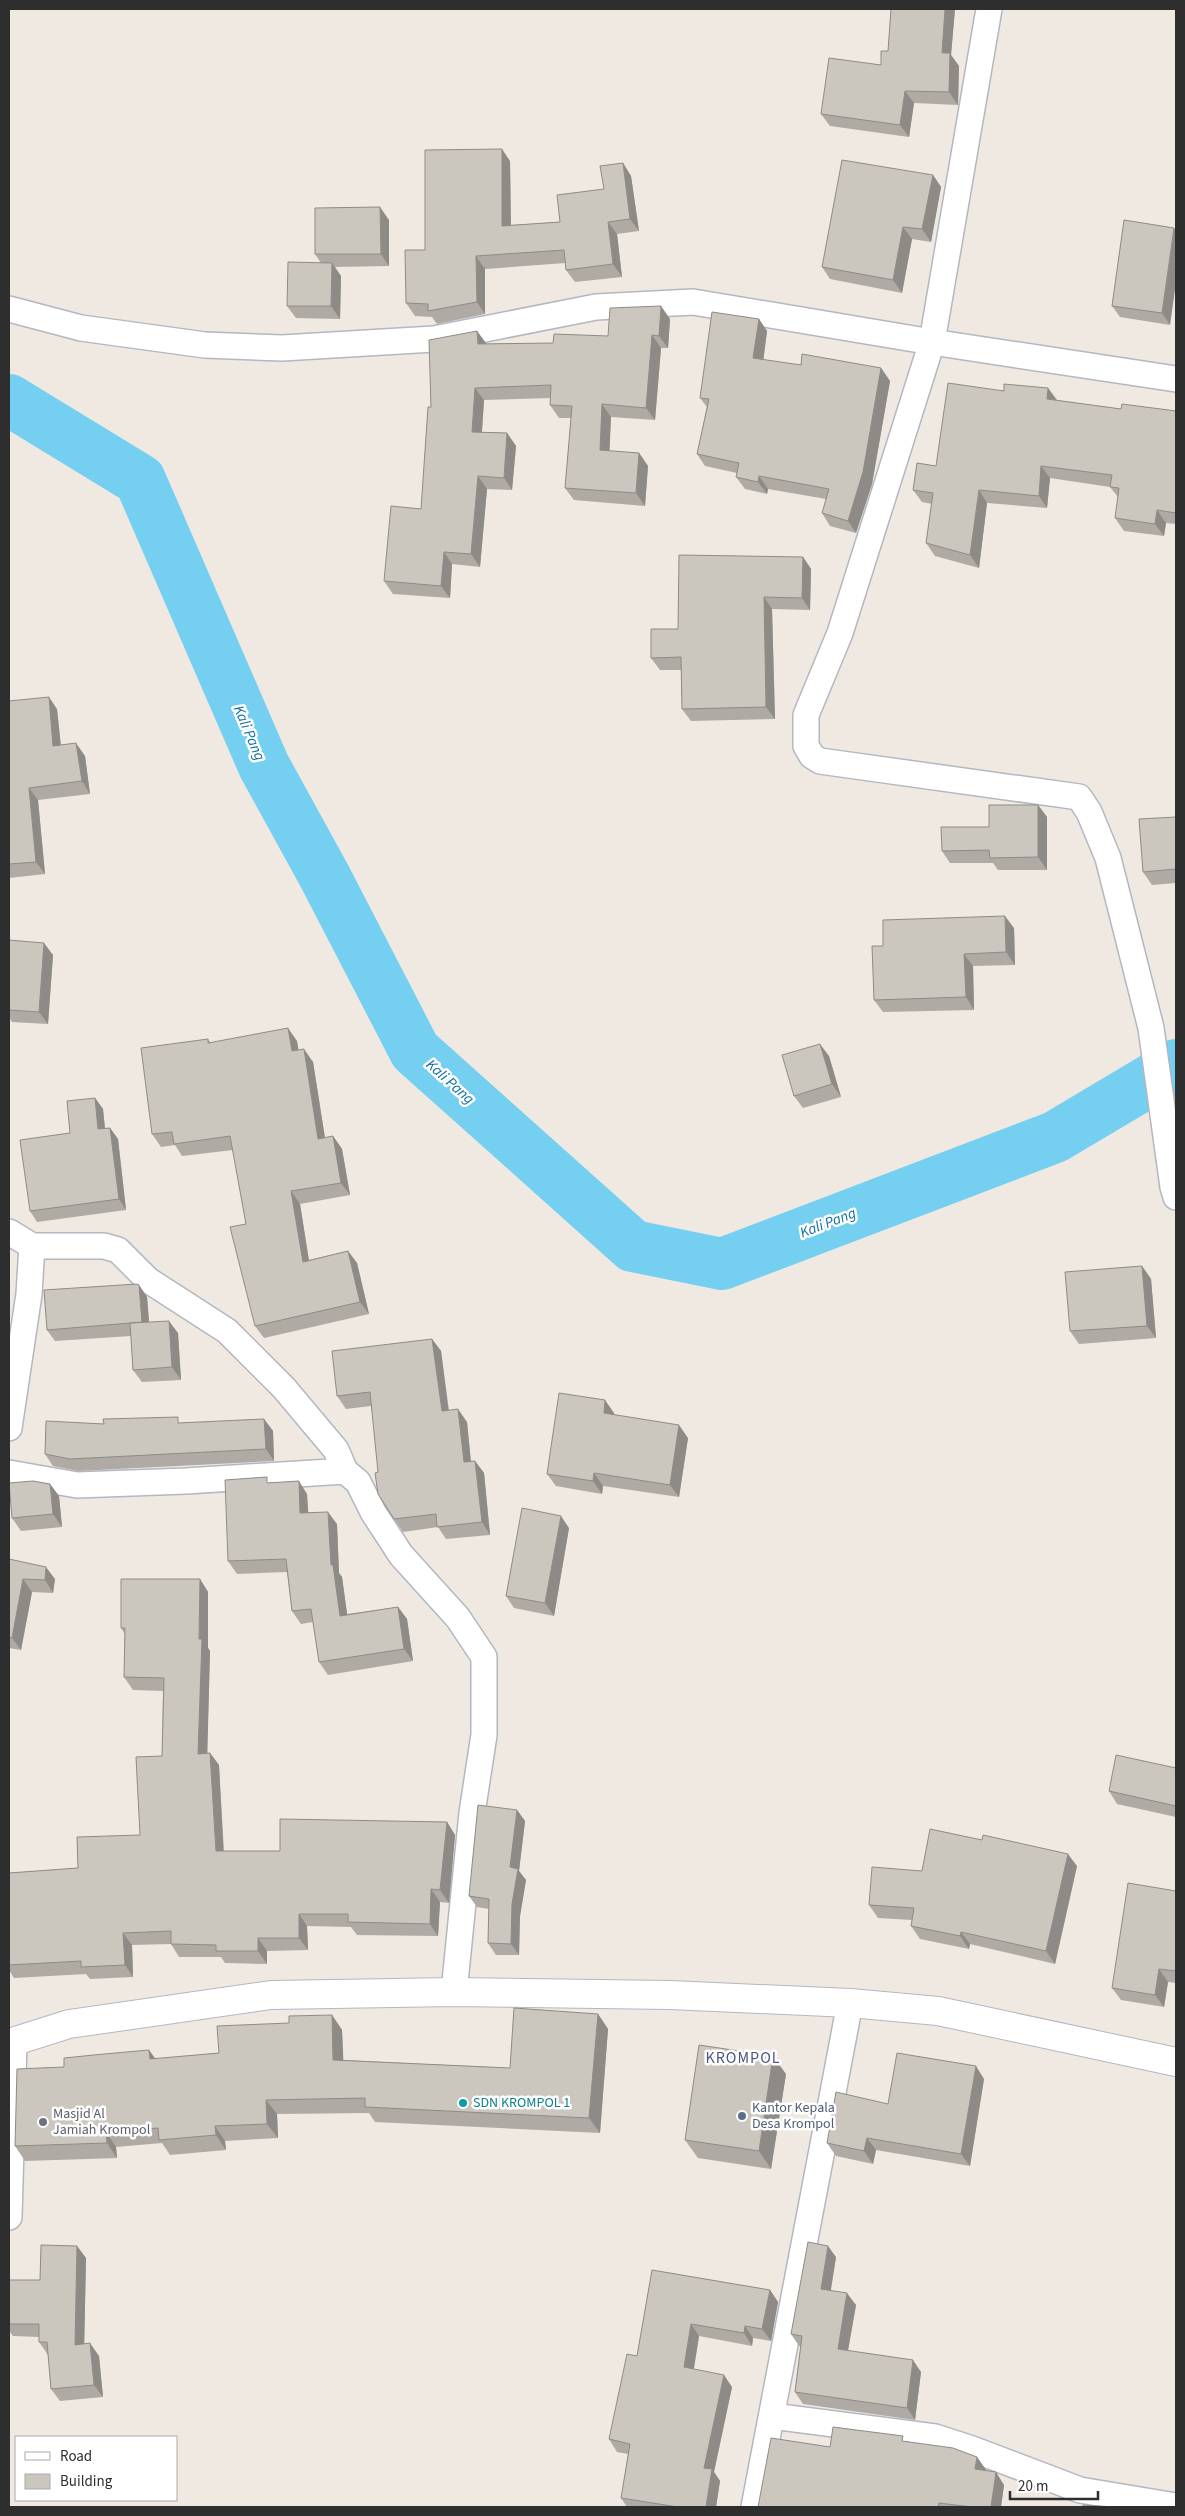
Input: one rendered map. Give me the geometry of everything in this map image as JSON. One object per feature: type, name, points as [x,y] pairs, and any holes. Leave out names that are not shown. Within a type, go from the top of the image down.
[{"type":"street","points":[[989,9],[932,342],[840,632],[806,715],[806,746],[812,756],[820,760],[1079,797],[1089,812],[1108,858],[1151,1028],[1159,1093],[1176,1197]]},
{"type":"street","points":[[9,309],[81,328],[205,345],[282,348],[434,339],[596,306],[693,302],[932,342],[1176,379]]},
{"type":"street","points":[[9,1232],[32,1246],[104,1246],[118,1250],[148,1280],[227,1331],[284,1388],[336,1450],[345,1471],[358,1482],[372,1512],[401,1555],[458,1618],[484,1657],[484,1734],[471,1822],[454,1992]]},
{"type":"street","points":[[9,1428],[29,1294],[32,1246]]},
{"type":"street","points":[[9,1473],[77,1485],[186,1481],[345,1471]]},
{"type":"street","points":[[9,2217],[11,2043],[69,2024],[270,1995],[454,1992],[670,1995],[850,2003],[938,2012],[1176,2062]]},
{"type":"street","points":[[754,2507],[850,2003]]},
{"type":"street","points":[[772,2416],[935,2437],[1080,2490],[1176,2506]]},
{"type":"building","points":[[891,9],[945,9],[942,53],[950,53],[949,92],[905,91],[900,125],[821,114],[829,58],[881,65],[881,51],[888,51]]},
{"type":"building","points":[[502,149],[502,226],[560,222],[557,195],[604,189],[600,166],[623,163],[630,219],[608,222],[613,264],[566,270],[564,250],[476,256],[477,302],[428,311],[428,304],[406,303],[405,250],[425,250],[425,150]]},
{"type":"building","points":[[842,160],[933,175],[922,229],[903,227],[893,280],[822,267]]},
{"type":"building","points":[[380,207],[381,254],[315,254],[315,208]]},
{"type":"building","points":[[1124,220],[1174,228],[1162,313],[1112,306]]},
{"type":"building","points":[[288,262],[332,263],[331,306],[287,306]]},
{"type":"building","points":[[661,306],[659,336],[652,335],[646,408],[602,404],[600,450],[639,453],[636,493],[565,488],[572,406],[550,405],[551,385],[475,388],[472,432],[507,433],[504,478],[478,476],[471,554],[444,552],[441,586],[384,581],[391,506],[421,509],[428,407],[431,407],[429,340],[477,331],[478,344],[553,343],[554,334],[608,336],[610,308]]},
{"type":"building","points":[[712,312],[759,319],[753,358],[801,365],[802,354],[881,368],[863,472],[848,521],[822,513],[829,489],[759,476],[758,482],[736,477],[739,463],[697,454],[709,399],[700,398]]},
{"type":"building","points":[[948,383],[1004,391],[1004,384],[1048,388],[1047,399],[1121,409],[1122,404],[1176,411],[1176,513],[1157,510],[1155,524],[1115,518],[1119,488],[1110,487],[1112,475],[1041,466],[1039,496],[979,490],[970,555],[926,543],[933,493],[913,490],[917,463],[936,466]]},
{"type":"building","points":[[679,555],[803,557],[802,598],[764,597],[766,707],[682,709],[681,657],[651,658],[651,629],[678,629]]},
{"type":"building","points":[[49,697],[53,746],[76,743],[82,781],[29,788],[36,862],[9,864],[9,701]]},
{"type":"building","points":[[989,805],[1038,805],[1038,857],[990,858],[989,850],[942,851],[941,827],[989,827]]},
{"type":"building","points":[[1176,817],[1176,869],[1143,872],[1139,819]]},
{"type":"building","points":[[1005,916],[1006,952],[964,954],[966,997],[874,1000],[872,946],[883,946],[883,920]]},
{"type":"building","points":[[9,940],[44,943],[39,1012],[9,1010]]},
{"type":"building","points":[[288,1028],[292,1051],[304,1049],[318,1139],[333,1136],[341,1183],[291,1191],[303,1262],[348,1251],[360,1302],[255,1326],[230,1227],[246,1224],[230,1136],[174,1144],[172,1132],[152,1134],[141,1048],[208,1039],[208,1043]]},
{"type":"building","points":[[820,1044],[832,1084],[794,1096],[782,1055]]},
{"type":"building","points":[[95,1098],[98,1129],[110,1128],[119,1199],[30,1211],[20,1140],[70,1133],[67,1101]]},
{"type":"building","points":[[1142,1266],[1147,1326],[1070,1331],[1065,1272]]},
{"type":"building","points":[[139,1285],[142,1322],[47,1330],[44,1290]]},
{"type":"building","points":[[169,1321],[172,1367],[133,1370],[130,1323]]},
{"type":"building","points":[[432,1339],[442,1411],[458,1409],[464,1462],[475,1461],[482,1522],[437,1527],[436,1514],[394,1519],[378,1494],[375,1473],[378,1472],[370,1392],[337,1396],[332,1351]]},
{"type":"building","points":[[559,1393],[605,1400],[604,1413],[679,1425],[670,1485],[594,1473],[593,1481],[547,1474]]},
{"type":"building","points":[[178,1417],[178,1423],[264,1419],[266,1449],[70,1459],[45,1454],[46,1421],[104,1424],[103,1419]]},
{"type":"building","points":[[267,1477],[267,1483],[299,1481],[300,1513],[328,1512],[331,1565],[333,1565],[340,1616],[398,1607],[404,1649],[319,1662],[311,1609],[292,1611],[286,1559],[228,1561],[225,1480]]},
{"type":"building","points":[[33,1481],[50,1484],[53,1514],[12,1518],[9,1483]]},
{"type":"building","points":[[522,1508],[561,1516],[545,1603],[506,1596]]},
{"type":"building","points":[[9,1559],[46,1567],[45,1580],[23,1579],[12,1638],[9,1637]]},
{"type":"building","points":[[121,1579],[200,1579],[199,1639],[202,1639],[198,1754],[210,1753],[216,1851],[280,1851],[280,1819],[447,1822],[440,1890],[431,1889],[430,1924],[348,1922],[348,1914],[299,1914],[299,1938],[258,1938],[258,1951],[216,1951],[216,1945],[171,1944],[171,1931],[123,1933],[125,1965],[81,1967],[81,1961],[9,1965],[9,1873],[78,1868],[77,1837],[140,1835],[136,1757],[162,1756],[164,1678],[124,1677],[125,1628],[121,1628]]},
{"type":"building","points":[[1116,1755],[1176,1768],[1176,1806],[1109,1791]]},
{"type":"building","points":[[478,1805],[517,1810],[510,1867],[518,1869],[512,1904],[511,1944],[488,1943],[489,1899],[469,1896]]},
{"type":"building","points":[[930,1829],[982,1840],[983,1835],[1068,1854],[1046,1951],[961,1932],[960,1936],[911,1926],[914,1908],[869,1905],[872,1867],[922,1871]]},
{"type":"building","points":[[1128,1883],[1176,1891],[1176,1971],[1159,1969],[1155,1995],[1112,1988]]},
{"type":"building","points":[[514,2008],[598,2014],[589,2118],[365,2107],[365,2098],[266,2100],[267,2124],[215,2126],[216,2135],[159,2140],[158,2128],[106,2132],[107,2143],[15,2146],[17,2069],[64,2067],[64,2058],[149,2050],[150,2059],[219,2053],[217,2026],[289,2023],[289,2016],[332,2015],[333,2060],[510,2068]]},
{"type":"building","name":"Kantor Kepala Desa Krompol","points":[[699,2045],[773,2056],[759,2151],[685,2140]]},
{"type":"building","points":[[897,2053],[976,2066],[961,2154],[867,2138],[864,2151],[827,2143],[836,2092],[888,2104]]},
{"type":"building","points":[[808,2242],[828,2246],[821,2289],[847,2293],[838,2349],[913,2360],[907,2408],[795,2392],[802,2336],[791,2334]]},
{"type":"building","points":[[41,2245],[77,2246],[75,2345],[90,2343],[94,2385],[51,2389],[47,2342],[39,2342],[39,2324],[9,2324],[9,2280],[40,2280]]},
{"type":"building","points":[[652,2270],[770,2290],[762,2329],[745,2326],[744,2333],[691,2324],[684,2367],[724,2375],[704,2468],[712,2469],[706,2507],[678,2507],[621,2498],[630,2444],[609,2439],[627,2354],[637,2356]]},
{"type":"building","points":[[833,2427],[903,2436],[902,2441],[953,2448],[977,2457],[975,2469],[996,2472],[991,2507],[939,2503],[938,2507],[758,2507],[771,2438],[830,2447]]},
{"type":"building","points":[[1083,2505],[1115,2507],[1083,2507]]},
{"type":"waterway","name":"Kali Pang","points":[[9,400],[140,480],[264,766],[325,877],[415,1051],[633,1246],[722,1264],[1055,1137],[1176,1065]]},
{"type":"place","name":"SDN KROMPOL 1","points":[[463,2103]]},
{"type":"place","name":"Kantor Kepala Desa Krompol","points":[[742,2116]]},
{"type":"place","name":"Masjid Al Jamiah Krompol","points":[[43,2122]]},
{"type":"district","name":"KROMPOL","points":[[743,2058]]}]
